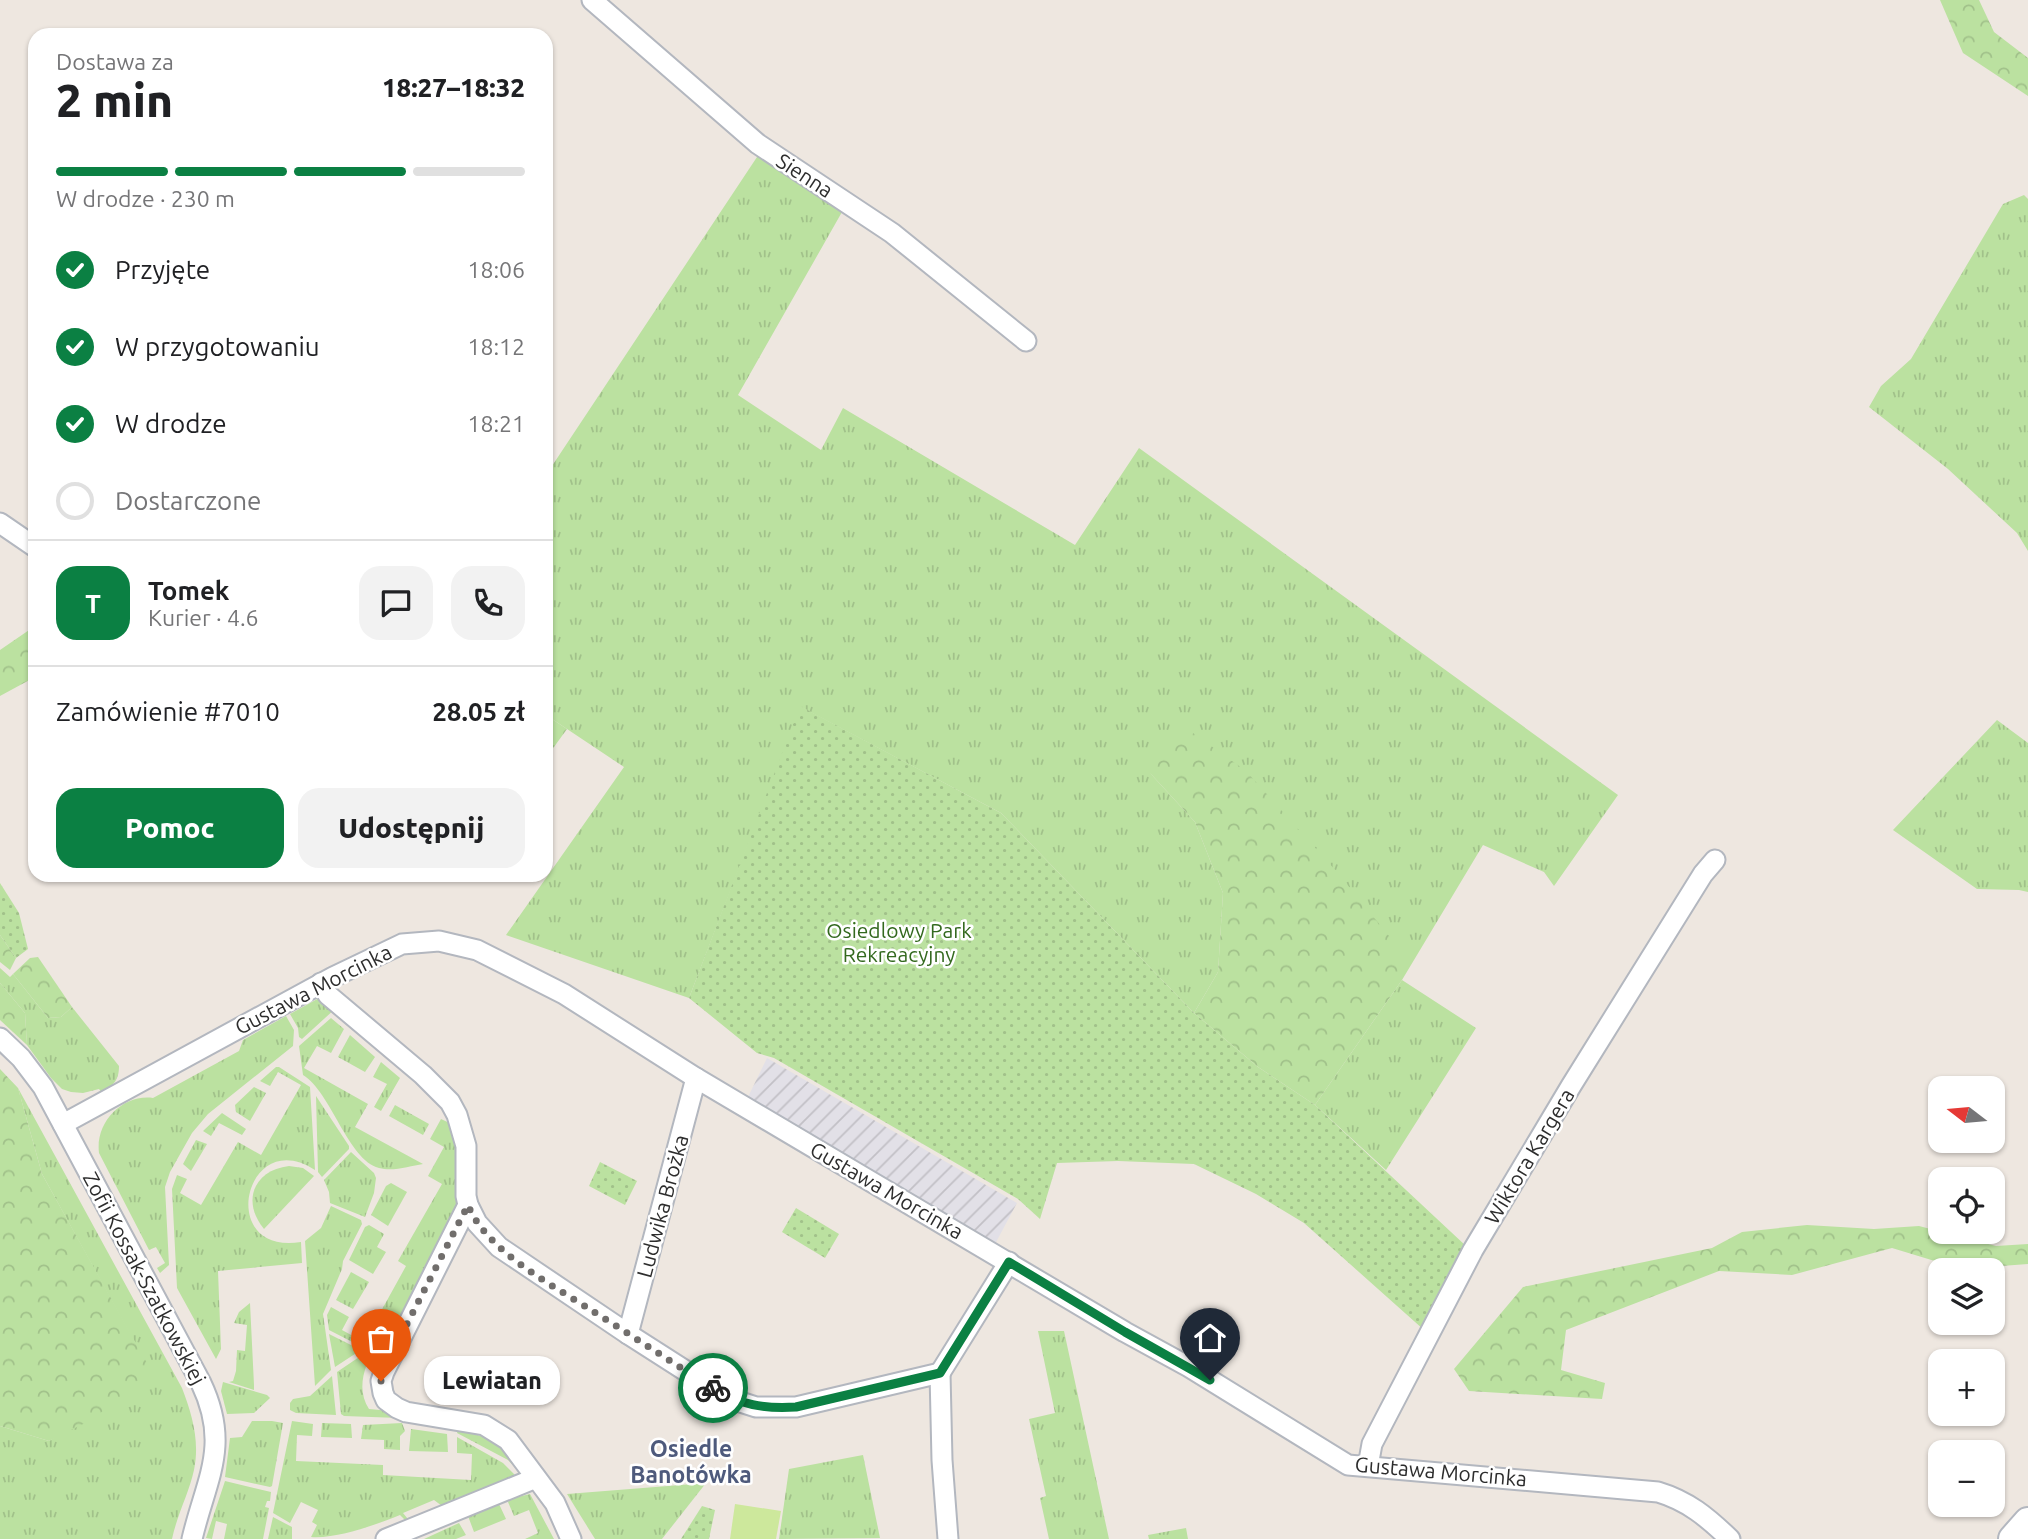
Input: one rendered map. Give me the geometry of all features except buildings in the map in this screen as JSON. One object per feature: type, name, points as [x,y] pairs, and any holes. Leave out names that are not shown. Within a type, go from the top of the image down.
[{"type":"street","name":"Sienna","points":[[592,0],[758,144],[892,233],[1026,341]]},
{"type":"street","points":[[0,523],[28,542]]},
{"type":"street","name":"Wiktora Kargera","points":[[1368,1466],[1372,1444],[1381,1423],[1473,1250],[1571,1086],[1703,874],[1715,860]]},
{"type":"street","name":"Gustawa Morcinka","points":[[63,1124],[321,983],[402,944],[439,941],[477,950],[564,994],[696,1078],[1231,1392],[1348,1465],[1658,1492],[1688,1504],[1704,1514],[1730,1539]]},
{"type":"street","points":[[321,983],[328,995],[423,1075],[450,1102],[457,1115],[466,1146],[465,1187],[468,1205],[477,1223],[499,1247],[728,1398],[756,1407],[796,1407],[940,1373]]},
{"type":"street","name":"Zofii Kossak-Szatkowskiej","points":[[0,1038],[21,1058],[43,1087],[211,1406],[216,1440],[214,1467],[192,1539]]},
{"type":"street","name":"Ludwika Brożka","points":[[628,1334],[696,1078]]},
{"type":"street","points":[[468,1205],[384,1372],[381,1388],[386,1400],[406,1412],[484,1425],[508,1440],[555,1503],[568,1538]]},
{"type":"street","points":[[948,1539],[942,1460],[940,1373],[1009,1262]]},
{"type":"street","points":[[386,1539],[536,1478]]},
{"type":"street","points":[[2013,1539],[2028,1522]]},
{"type":"shaded area","points":[[767,1058],[1017,1203],[995,1244],[748,1097]]},
{"type":"green space","points":[[1940,0],[1979,0],[1994,32],[2028,58],[2028,96],[1963,53]]},
{"type":"green space","points":[[759,154],[842,212],[738,395],[821,450],[843,408],[1075,545],[1139,448],[1618,795],[1554,886],[1544,872],[1483,845],[1402,980],[1150,773],[1195,822],[1223,893],[1218,972],[1194,1013],[1001,813],[801,707],[689,998],[506,935],[543,882],[553,882],[553,868],[624,767],[553,720],[553,464]]},
{"type":"green space","points":[[2024,195],[2028,199],[2028,551],[2017,533],[1948,469],[1869,407],[1881,386],[1911,359],[2003,204]]},
{"type":"green space","points":[[28,631],[28,681],[0,696],[0,650]]},
{"type":"green space","name":"Osiedlowy Park Rekreacyjny","points":[[800,706],[1001,813],[1194,1013],[1258,1067],[1315,1105],[1466,1246],[1424,1330],[1304,1223],[1256,1194],[1194,1164],[1118,1161],[1057,1163],[1040,1219],[1018,1199],[774,1058],[757,1053],[689,998]]},
{"type":"green space","points":[[553,720],[567,729],[553,748]]},
{"type":"green space","points":[[1997,720],[2028,743],[2028,892],[1977,889],[1893,830]]},
{"type":"green space","points":[[1186,728],[1246,771],[1337,872],[1402,952],[1402,980],[1315,1105],[1258,1067],[1194,1013],[1218,972],[1223,893],[1195,822],[1150,773],[1160,745]]},
{"type":"green space","points":[[0,883],[19,913],[28,949],[16,958],[0,935]]},
{"type":"green space","points":[[0,935],[16,958],[10,970],[0,962]]},
{"type":"green space","points":[[38,957],[72,1007],[61,1017],[48,1018],[13,974],[30,958]]},
{"type":"green space","points":[[0,968],[10,977],[13,974],[48,1018],[61,1017],[72,1007],[119,1066],[117,1079],[112,1085],[102,1093],[99,1089],[83,1093],[71,1092],[62,1089],[51,1078],[27,1045],[25,1013],[0,983]]},
{"type":"green space","points":[[1402,980],[1476,1028],[1386,1170],[1315,1105]]},
{"type":"green space","points":[[0,983],[25,1013],[27,1045],[0,1020]]},
{"type":"green space","points":[[321,997],[336,1008],[302,1039],[290,1014]]},
{"type":"green space","points":[[286,1016],[294,1030],[293,1046],[208,1114],[192,1133],[170,1172],[165,1187],[169,1265],[160,1273],[157,1268],[165,1263],[156,1247],[149,1250],[99,1153],[99,1142],[106,1121],[122,1105],[142,1098],[153,1098],[239,1051],[243,1040]]},
{"type":"green space","points":[[331,1018],[344,1029],[331,1053],[317,1046],[304,1068],[368,1104],[355,1127],[423,1164],[390,1169],[379,1168],[368,1162],[349,1140],[322,1096],[303,1075],[299,1046]]},
{"type":"green space","points":[[350,1035],[375,1057],[365,1072],[338,1057]]},
{"type":"green space","points":[[381,1062],[400,1078],[381,1111],[374,1107],[387,1084],[373,1077]]},
{"type":"green space","points":[[276,1067],[310,1087],[315,1170],[291,1160],[271,1164],[257,1176],[249,1194],[249,1213],[257,1230],[274,1241],[301,1242],[302,1263],[218,1271],[221,1349],[216,1359],[177,1288],[172,1189],[177,1175],[187,1179],[180,1193],[201,1205],[238,1142],[261,1155],[301,1085],[278,1072],[270,1086],[260,1081]]},
{"type":"green space","points":[[0,1069],[18,1088],[42,1174],[152,1372],[93,1419],[49,1441],[0,1426]]},
{"type":"green space","points":[[254,1087],[266,1093],[250,1121],[236,1112],[235,1105]]},
{"type":"green space","points":[[18,1088],[186,1398],[194,1428],[196,1459],[172,1539],[0,1539],[0,1426],[49,1441],[151,1372],[42,1174]]},
{"type":"green space","points":[[316,1096],[349,1146],[322,1177],[318,1172]]},
{"type":"green space","points":[[395,1105],[429,1124],[423,1135],[389,1116]]},
{"type":"green space","points":[[222,1113],[246,1129],[242,1135],[219,1123],[211,1136],[203,1131]]},
{"type":"green space","points":[[441,1119],[456,1126],[459,1134],[458,1205],[395,1337],[383,1338],[364,1348],[329,1330],[327,1315],[331,1307],[349,1317],[342,1330],[364,1342],[406,1266],[398,1261],[442,1184],[428,1176],[444,1147],[430,1139]]},
{"type":"green space","points":[[196,1140],[207,1144],[191,1171],[183,1164]]},
{"type":"green space","points":[[351,1152],[376,1178],[374,1193],[365,1217],[330,1203],[324,1180]]},
{"type":"green space","points":[[600,1162],[637,1181],[625,1205],[589,1186]]},
{"type":"green space","points":[[289,1166],[303,1168],[314,1176],[264,1229],[253,1208],[255,1189],[267,1174]]},
{"type":"green space","points":[[391,1183],[407,1192],[388,1226],[371,1215],[386,1186]]},
{"type":"green space","points":[[331,1206],[361,1220],[362,1224],[343,1261],[323,1314],[331,1370],[315,1386],[305,1241],[321,1228]]},
{"type":"green space","points":[[796,1208],[839,1234],[825,1258],[782,1232]]},
{"type":"green space","points":[[369,1225],[384,1234],[377,1247],[386,1252],[373,1274],[349,1260],[365,1227]]},
{"type":"green space","points":[[1807,1225],[1874,1229],[1919,1226],[1928,1228],[1928,1244],[2028,1244],[2028,1264],[2005,1266],[2005,1258],[1928,1259],[1892,1248],[1792,1275],[1719,1271],[1566,1330],[1561,1370],[1605,1383],[1602,1399],[1469,1391],[1454,1369],[1523,1287],[1712,1248],[1742,1232]]},
{"type":"green space","points":[[351,1272],[369,1282],[353,1309],[336,1300]]},
{"type":"green space","points":[[250,1303],[254,1390],[229,1382],[233,1381],[236,1371],[237,1350],[245,1351],[247,1325],[234,1323],[239,1312]]},
{"type":"green space","points":[[1038,1331],[1064,1331],[1109,1539],[1049,1539],[1040,1498],[1046,1496],[1029,1419],[1055,1413]]},
{"type":"green space","points":[[329,1334],[361,1350],[335,1367]]},
{"type":"green space","points":[[390,1342],[380,1369],[367,1364],[363,1393],[369,1409],[391,1411],[399,1418],[344,1416],[341,1414],[337,1372],[371,1349]]},
{"type":"green space","points":[[332,1376],[336,1415],[296,1413],[290,1410],[293,1399],[310,1396]]},
{"type":"green space","points":[[223,1382],[270,1398],[254,1413],[227,1414],[221,1391]]},
{"type":"green space","points":[[252,1421],[283,1423],[270,1487],[225,1477],[230,1438],[242,1437]]},
{"type":"green space","points":[[292,1421],[313,1424],[312,1436],[297,1435],[296,1461],[383,1465],[383,1475],[471,1480],[472,1454],[457,1453],[457,1437],[503,1463],[518,1478],[442,1506],[434,1500],[403,1513],[412,1524],[410,1525],[400,1515],[344,1534],[311,1537],[317,1525],[312,1522],[318,1510],[301,1502],[290,1523],[273,1513]]},
{"type":"green space","points":[[322,1423],[351,1424],[352,1438],[321,1437]]},
{"type":"green space","points":[[402,1423],[405,1431],[400,1436],[400,1450],[384,1449],[384,1440],[361,1439],[363,1425]]},
{"type":"green space","points":[[411,1429],[447,1434],[448,1452],[409,1451]]},
{"type":"green space","points":[[458,1430],[498,1443],[507,1449],[515,1456],[521,1474],[508,1460],[457,1433]]},
{"type":"green space","points":[[863,1455],[880,1538],[779,1539],[789,1469]]},
{"type":"green space","points":[[225,1481],[271,1492],[270,1501],[267,1501],[265,1507],[269,1508],[263,1539],[224,1539],[227,1524],[216,1521],[212,1539],[206,1538]]},
{"type":"green space","points":[[706,1483],[662,1539],[595,1539],[567,1494]]},
{"type":"green space","points":[[530,1494],[554,1539],[525,1539],[538,1533],[529,1510],[514,1516],[508,1502],[510,1499]]},
{"type":"green space","points":[[499,1504],[506,1519],[474,1532],[468,1516]]},
{"type":"green space","points":[[735,1504],[781,1511],[776,1539],[730,1539]]},
{"type":"green space","points":[[702,1506],[715,1510],[709,1539],[681,1539]]},
{"type":"green space","points":[[273,1517],[292,1527],[292,1539],[268,1539]]},
{"type":"green space","points":[[459,1523],[466,1535],[456,1539],[424,1539]]},
{"type":"green space","points":[[1186,1528],[1188,1539],[1149,1539],[1148,1535]]},
{"type":"way so far","points":[[381,1381],[390,1357],[468,1205],[477,1223],[499,1247],[713,1388]]},
{"type":"place","name":"Lewiatan","points":[[381,1381]]},
{"type":"district","name":"Osiedle Banotówka","points":[[691,1461]]},
{"type":"route","points":[[713,1388],[728,1398],[747,1405],[774,1409],[796,1407],[940,1373],[1009,1262],[1210,1380]]}]
